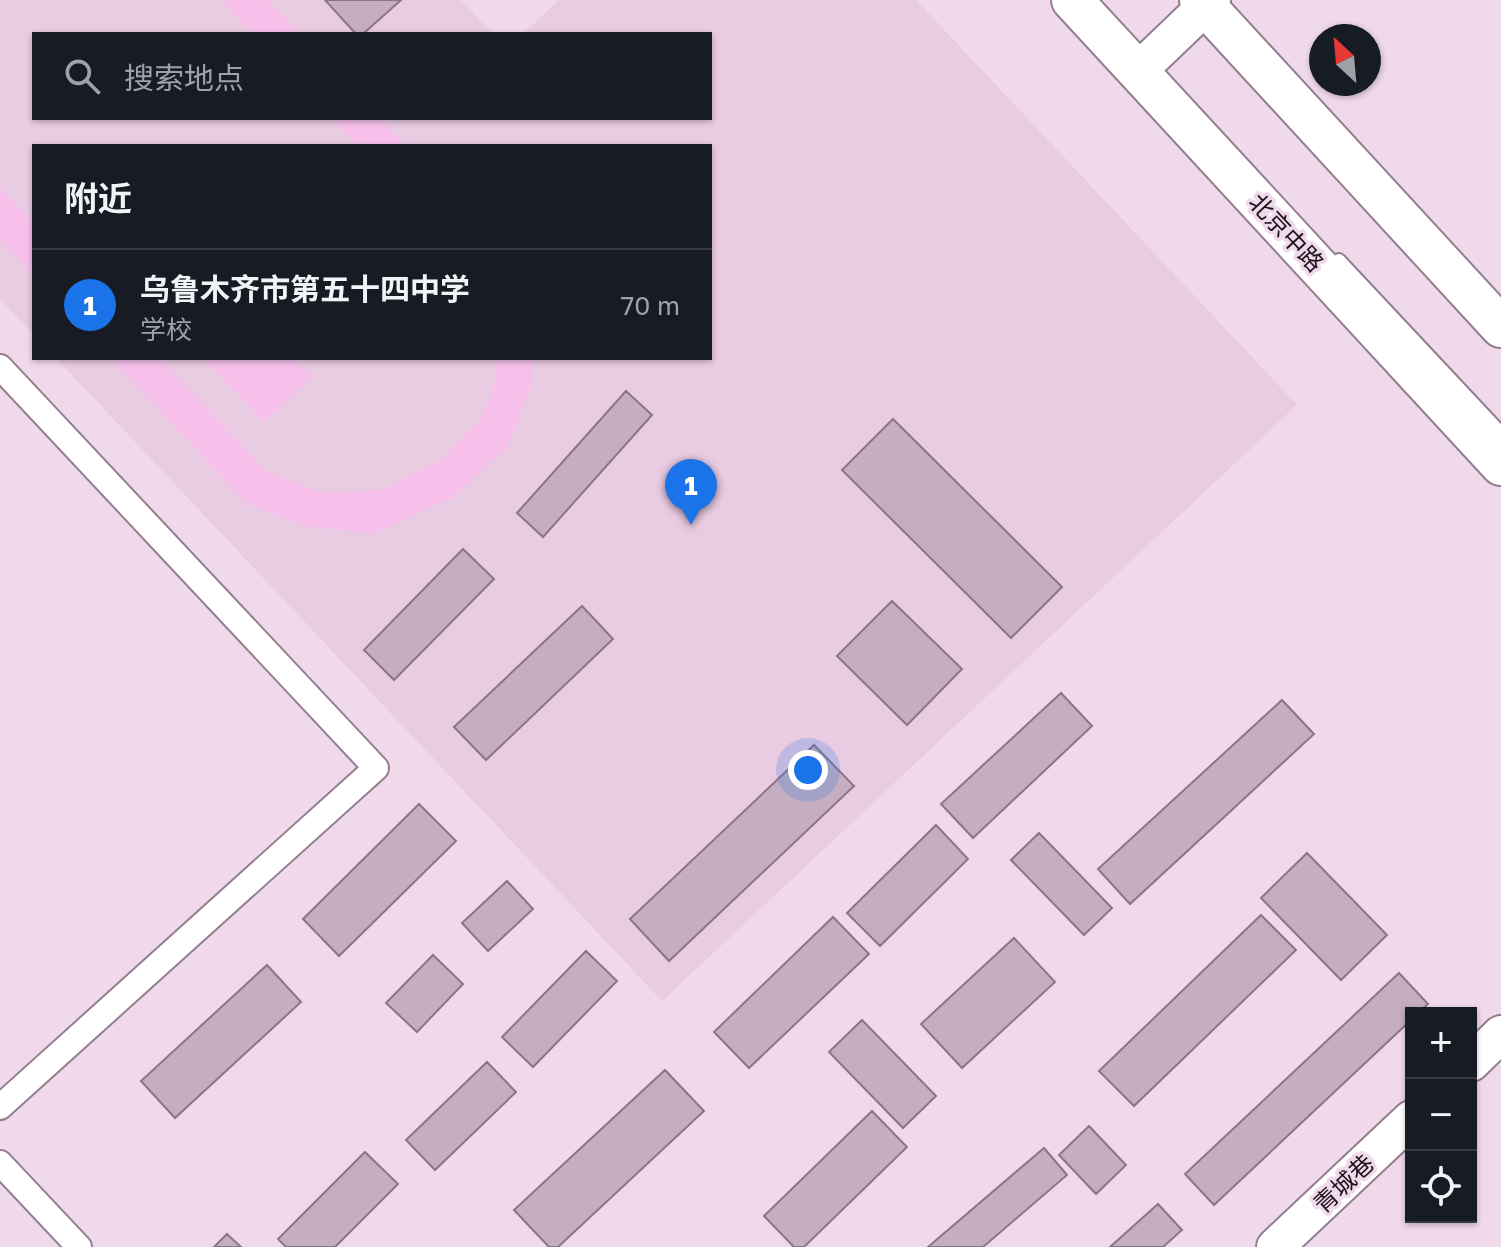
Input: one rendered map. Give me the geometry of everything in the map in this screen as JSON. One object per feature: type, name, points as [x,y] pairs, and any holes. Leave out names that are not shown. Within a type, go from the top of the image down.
[{"type":"main road","name":"北京中路","points":[[1072,0],[1148,62],[1501,465]]},
{"type":"main road","points":[[1200,6],[1501,327]]},
{"type":"street","points":[[1148,62],[1200,6]]},
{"type":"street","points":[[0,367],[376,768],[0,1107]]},
{"type":"street","points":[[1477,1057],[1501,1034]]},
{"type":"street","name":"青城巷","points":[[1275,1247],[1405,1125]]},
{"type":"street","points":[[0,1163],[79,1247]]},
{"type":"lane","points":[[1200,6],[1501,345]]},
{"type":"lane","points":[[1331,252],[1501,433]]},
{"type":"shaded area","points":[[0,0],[461,0],[491,32],[32,32],[32,120],[712,120],[712,32],[525,32],[559,0],[916,0],[1297,405],[662,1001],[58,360],[712,360],[712,144],[32,144],[32,333],[0,299]]},
{"type":"shaded area","points":[[221,0],[268,0],[298,32],[251,32]]},
{"type":"shaded area","points":[[334,120],[382,120],[404,144],[356,144]]},
{"type":"shaded area","points":[[0,187],[32,221],[32,273],[0,239]]},
{"type":"shaded area","points":[[113,360],[162,360],[267,472],[323,493],[382,490],[441,460],[482,418],[496,380],[495,360],[532,360],[532,383],[508,446],[452,498],[373,534],[304,526],[247,504]]},
{"type":"shaded area","points":[[204,360],[295,360],[312,377],[264,422]]},
{"type":"building","points":[[325,0],[401,0],[365,32],[354,32]]},
{"type":"building","points":[[626,391],[652,415],[543,537],[517,513]]},
{"type":"building","points":[[893,419],[1062,587],[1011,638],[842,470]]},
{"type":"building","points":[[463,549],[494,579],[394,680],[364,650]]},
{"type":"building","points":[[892,601],[962,669],[907,725],[837,656]]},
{"type":"building","points":[[582,606],[613,639],[486,760],[454,727]]},
{"type":"building","points":[[1061,693],[1092,726],[973,838],[941,804]]},
{"type":"building","points":[[1282,700],[1314,734],[1130,904],[1098,869]]},
{"type":"building","points":[[814,745],[854,786],[669,961],[630,919]]},
{"type":"building","points":[[419,804],[456,841],[339,956],[303,919]]},
{"type":"building","points":[[936,825],[968,859],[880,946],[847,913]]},
{"type":"building","points":[[1039,833],[1112,908],[1084,935],[1011,860]]},
{"type":"building","points":[[1307,853],[1387,935],[1341,980],[1261,898]]},
{"type":"building","points":[[507,881],[533,909],[488,951],[462,923]]},
{"type":"building","points":[[1261,915],[1296,950],[1134,1106],[1099,1071]]},
{"type":"building","points":[[833,917],[869,954],[749,1068],[714,1032]]},
{"type":"building","points":[[1014,938],[1055,982],[962,1068],[921,1024]]},
{"type":"building","points":[[586,951],[617,981],[533,1067],[502,1037]]},
{"type":"building","points":[[433,955],[463,984],[417,1032],[386,1003]]},
{"type":"building","points":[[267,965],[301,1002],[175,1118],[141,1081]]},
{"type":"building","points":[[1399,973],[1428,1004],[1425,1007],[1405,1007],[1405,1026],[1214,1205],[1185,1174]]},
{"type":"building","points":[[862,1020],[936,1096],[903,1128],[829,1052]]},
{"type":"building","points":[[487,1062],[516,1092],[435,1170],[406,1140]]},
{"type":"building","points":[[665,1070],[704,1111],[558,1247],[549,1247],[514,1210]]},
{"type":"building","points":[[872,1111],[907,1147],[804,1247],[794,1247],[764,1216]]},
{"type":"building","points":[[1089,1126],[1126,1165],[1096,1194],[1059,1155]]},
{"type":"building","points":[[1044,1148],[1067,1175],[983,1247],[928,1247]]},
{"type":"building","points":[[365,1152],[398,1184],[335,1247],[286,1247],[278,1239]]},
{"type":"building","points":[[1158,1204],[1182,1230],[1163,1247],[1110,1247]]},
{"type":"building","points":[[227,1234],[241,1247],[214,1247]]},
{"type":"place","name":"乌鲁木齐市第五十四中学","points":[[691,525]]}]
